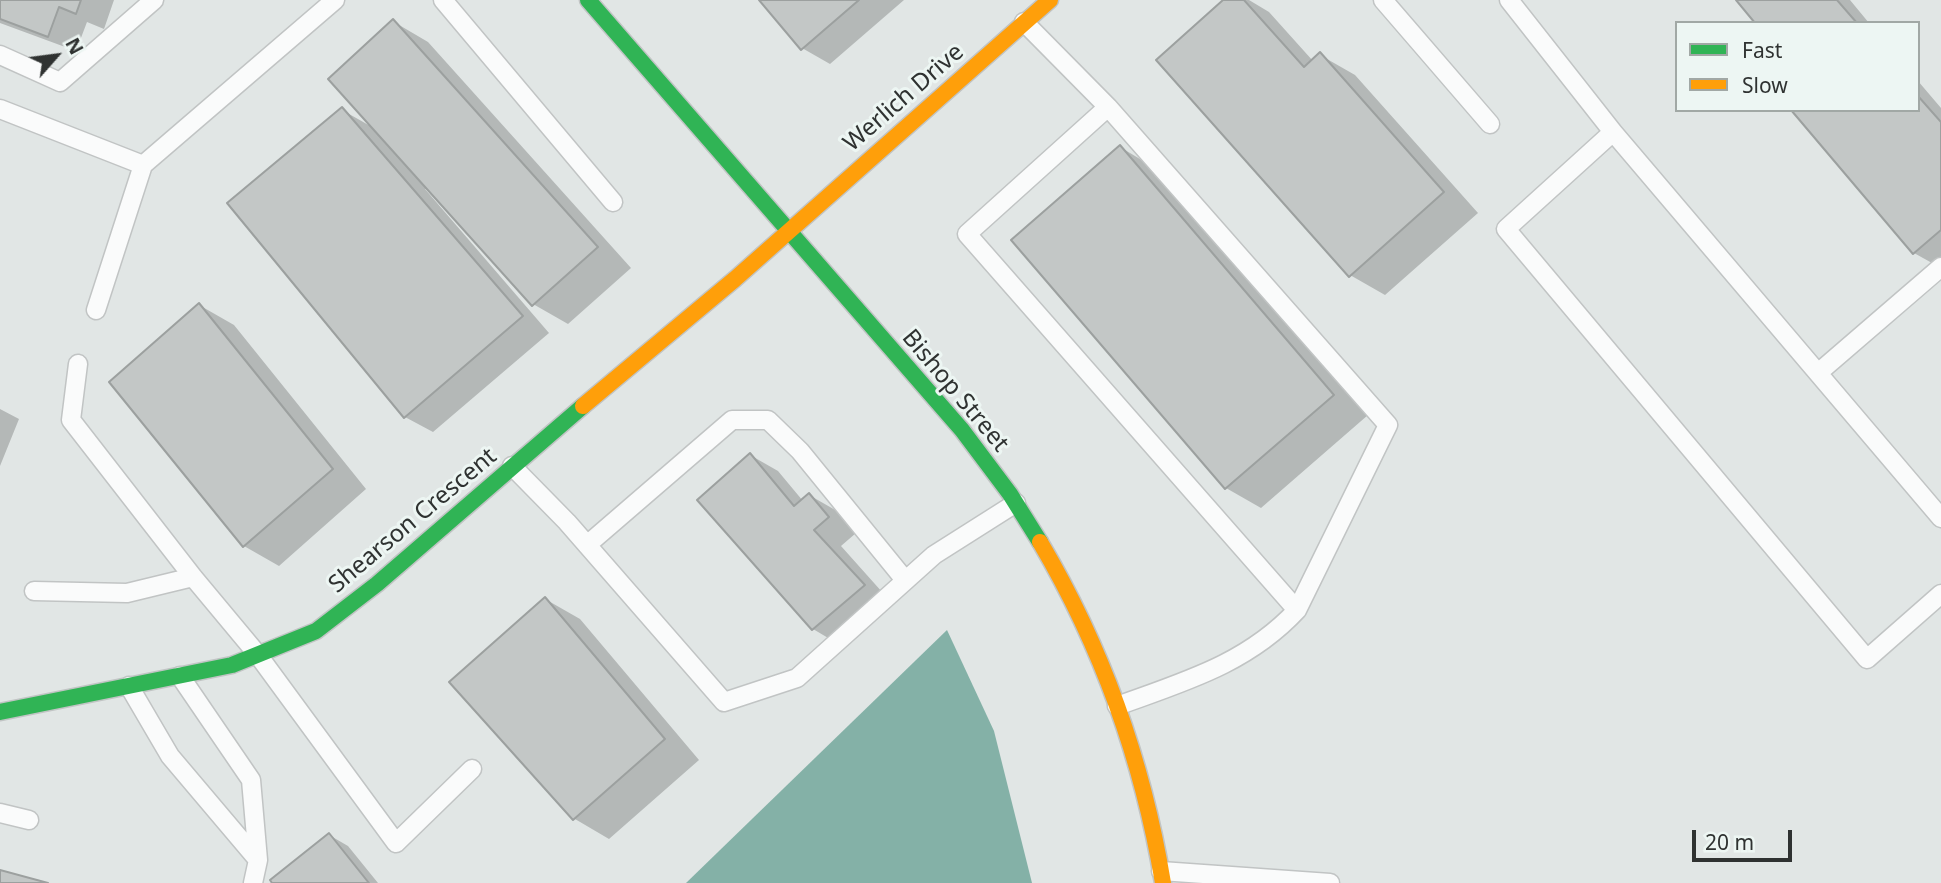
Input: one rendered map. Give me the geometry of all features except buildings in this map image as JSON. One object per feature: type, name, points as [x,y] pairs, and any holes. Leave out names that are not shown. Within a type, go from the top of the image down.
[{"type":"street","name":"Bishop Street","points":[[588,0],[962,430],[1016,503],[1074,604],[1117,706],[1144,794],[1162,877]]},
{"type":"street","name":"Werlich Drive","points":[[788,232],[1050,0]]},
{"type":"street","name":"Shearson Crescent","points":[[0,712],[232,665],[316,631],[377,584],[788,232]]},
{"type":"lane","points":[[0,55],[60,82],[154,0]]},
{"type":"lane","points":[[96,310],[143,165],[335,0]]},
{"type":"lane","points":[[443,0],[613,202]]},
{"type":"lane","points":[[1382,0],[1490,124]]},
{"type":"lane","points":[[1509,0],[1613,132],[1941,518]]},
{"type":"lane","points":[[1024,22],[1108,107],[1388,425],[1297,610],[1280,628],[1224,666],[1117,706]]},
{"type":"lane","points":[[1108,107],[967,234],[1297,610]]},
{"type":"lane","points":[[0,109],[143,165]]},
{"type":"lane","points":[[1613,132],[1506,229],[1867,659],[1941,594]]},
{"type":"lane","points":[[1818,373],[1941,267]]},
{"type":"lane","points":[[78,364],[71,420],[193,577],[258,655],[396,843],[472,769]]},
{"type":"lane","points":[[587,545],[732,420],[768,420],[800,451],[905,580]]},
{"type":"lane","points":[[512,466],[587,545],[723,702],[797,678],[934,555],[1016,503]]},
{"type":"lane","points":[[34,592],[127,593],[193,577]]},
{"type":"lane","points":[[180,676],[251,780],[258,860],[253,883]]},
{"type":"lane","points":[[129,686],[170,756],[258,860]]},
{"type":"lane","points":[[0,813],[29,820]]},
{"type":"lane","points":[[1162,877],[1330,883]]},
{"type":"shaded area","points":[[947,630],[994,731],[1032,883],[686,883]]},
{"type":"traffic: fast","points":[[588,0],[962,430],[1010,494],[1040,542]]},
{"type":"traffic: fast","points":[[0,712],[232,665],[316,631],[377,584],[583,406]]},
{"type":"traffic: slow","points":[[583,406],[735,279],[1050,0]]},
{"type":"traffic: slow","points":[[1040,542],[1083,623],[1117,707],[1144,794],[1163,883]]}]
